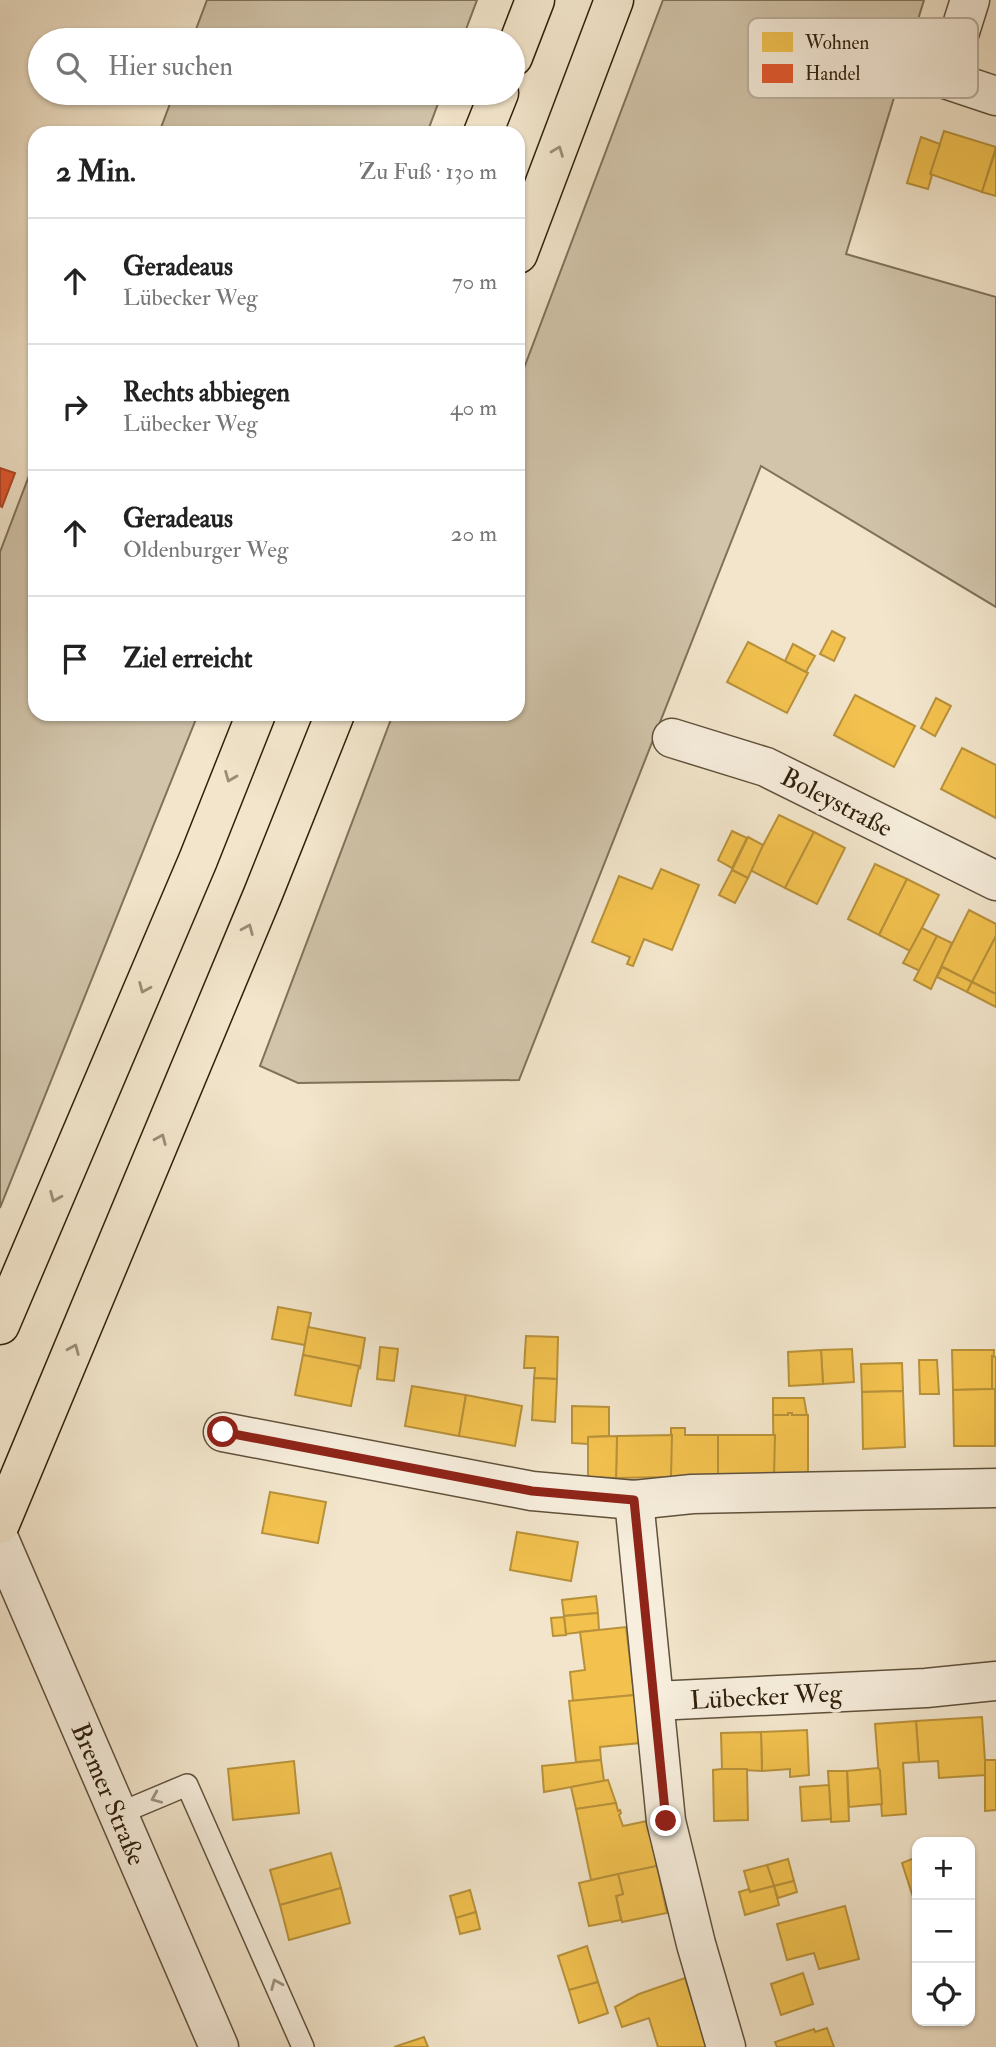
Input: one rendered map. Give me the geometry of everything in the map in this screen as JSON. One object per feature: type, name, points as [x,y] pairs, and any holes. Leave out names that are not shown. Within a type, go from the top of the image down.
[{"type":"highway","points":[[524,28],[535,0]]},
{"type":"highway","points":[[525,236],[614,0]]},
{"type":"highway","points":[[486,126],[494,105]]},
{"type":"highway","points":[[0,1325],[192,873],[253,721]]},
{"type":"highway","points":[[0,1524],[332,721]]},
{"type":"street","points":[[964,18],[970,0]]},
{"type":"street","points":[[978,90],[996,96]]},
{"type":"street","name":"Boleystraße","points":[[672,738],[766,767],[996,881]]},
{"type":"street","points":[[223,1432],[532,1491],[634,1500],[692,1494],[996,1488]]},
{"type":"street","name":"Lübecker Weg","points":[[634,1500],[654,1701],[926,1688],[996,1681]]},
{"type":"street","name":"Bremer Straße","points":[[0,1541],[219,2047]]},
{"type":"street","points":[[654,1701],[666,1821],[696,1944],[726,2047]]},
{"type":"lane","points":[[118,1814],[187,1785],[303,2047]]},
{"type":"shaded area","points":[[207,0],[477,0],[466,28],[196,28]]},
{"type":"shaded area","points":[[663,0],[924,0],[918,18],[748,18],[748,98],[894,98],[846,254],[996,297],[996,607],[761,466],[519,1080],[298,1083],[260,1066],[390,721],[525,721],[525,365]]},
{"type":"shaded area","points":[[170,105],[438,105],[430,126],[162,126]]},
{"type":"shaded area","points":[[28,478],[28,721],[195,721],[0,1208],[0,552]]},
{"type":"building: Wohnen","points":[[944,131],[996,147],[982,192],[930,174]]},
{"type":"building: Wohnen","points":[[921,137],[940,144],[928,189],[907,183]]},
{"type":"building: Wohnen","points":[[996,149],[996,196],[982,192]]},
{"type":"building: Wohnen","points":[[832,631],[845,638],[834,661],[820,654]]},
{"type":"building: Wohnen","points":[[748,642],[808,673],[787,713],[727,682]]},
{"type":"building: Wohnen","points":[[793,644],[815,656],[806,672],[785,661]]},
{"type":"building: Wohnen","points":[[855,695],[915,726],[894,767],[834,735]]},
{"type":"building: Wohnen","points":[[936,698],[951,706],[935,736],[921,728]]},
{"type":"building: Wohnen","points":[[962,748],[996,765],[996,818],[941,789]]},
{"type":"building: Wohnen","points":[[779,815],[814,832],[785,888],[750,870]]},
{"type":"building: Wohnen","points":[[732,831],[747,838],[732,868],[718,860]]},
{"type":"building: Wohnen","points":[[814,832],[845,848],[817,904],[785,888]]},
{"type":"building: Wohnen","points":[[748,837],[763,845],[748,878],[732,870]]},
{"type":"building: Wohnen","points":[[875,864],[907,879],[879,935],[848,919]]},
{"type":"building: Wohnen","points":[[661,869],[699,885],[672,950],[644,939],[633,966],[627,964],[630,957],[592,942],[619,876],[652,889]]},
{"type":"building: Wohnen","points":[[732,870],[748,878],[735,903],[719,895]]},
{"type":"building: Wohnen","points":[[907,879],[939,895],[910,951],[879,935]]},
{"type":"building: Wohnen","points":[[969,910],[996,924],[996,936],[972,982],[941,966]]},
{"type":"building: Wohnen","points":[[922,928],[937,936],[920,971],[903,963]]},
{"type":"building: Wohnen","points":[[937,936],[952,943],[931,989],[914,980]]},
{"type":"building: Wohnen","points":[[996,936],[996,994],[972,982]]},
{"type":"building: Wohnen","points":[[942,967],[972,982],[967,992],[937,977]]},
{"type":"building: Wohnen","points":[[972,982],[996,994],[996,1007],[967,992]]},
{"type":"building: Wohnen","points":[[278,1307],[311,1313],[305,1345],[272,1339]]},
{"type":"building: Wohnen","points":[[308,1327],[365,1338],[360,1369],[359,1366],[303,1355]]},
{"type":"building: Wohnen","points":[[526,1336],[558,1337],[557,1379],[534,1378],[535,1368],[524,1368]]},
{"type":"building: Wohnen","points":[[380,1347],[398,1349],[394,1381],[377,1379]]},
{"type":"building: Wohnen","points":[[852,1349],[854,1382],[823,1384],[821,1350]]},
{"type":"building: Wohnen","points":[[821,1350],[823,1384],[789,1386],[788,1352]]},
{"type":"building: Wohnen","points":[[952,1350],[994,1350],[992,1389],[953,1390]]},
{"type":"building: Wohnen","points":[[303,1355],[359,1366],[351,1406],[295,1395]]},
{"type":"building: Wohnen","points":[[992,1356],[996,1357],[996,1389],[992,1389]]},
{"type":"building: Wohnen","points":[[919,1360],[937,1360],[939,1394],[920,1394]]},
{"type":"building: Wohnen","points":[[902,1363],[903,1391],[862,1392],[861,1364]]},
{"type":"building: Wohnen","points":[[534,1378],[557,1379],[555,1422],[532,1420]]},
{"type":"building: Wohnen","points":[[412,1386],[466,1395],[459,1436],[405,1426]]},
{"type":"building: Wohnen","points":[[995,1389],[995,1446],[954,1446],[953,1390]]},
{"type":"building: Wohnen","points":[[903,1391],[905,1447],[863,1449],[862,1392]]},
{"type":"building: Wohnen","points":[[466,1395],[522,1406],[515,1446],[459,1436]]},
{"type":"building: Wohnen","points":[[773,1398],[804,1398],[807,1416],[792,1413],[773,1415]]},
{"type":"building: Wohnen","points":[[572,1406],[609,1407],[609,1436],[588,1437],[588,1444],[572,1443]]},
{"type":"building: Wohnen","points":[[773,1415],[808,1415],[808,1477],[774,1477]]},
{"type":"building: Wohnen","points":[[671,1428],[685,1428],[685,1435],[718,1435],[718,1477],[671,1477]]},
{"type":"building: Wohnen","points":[[672,1435],[671,1477],[616,1478],[617,1436]]},
{"type":"building: Wohnen","points":[[718,1435],[775,1435],[774,1477],[718,1477]]},
{"type":"building: Wohnen","points":[[617,1436],[616,1478],[588,1477],[588,1437]]},
{"type":"building: Wohnen","points":[[270,1492],[326,1502],[318,1543],[262,1533]]},
{"type":"building: Wohnen","points":[[517,1532],[578,1542],[571,1581],[510,1570]]},
{"type":"building: Wohnen","points":[[596,1596],[598,1613],[564,1616],[562,1600]]},
{"type":"building: Wohnen","points":[[598,1613],[599,1630],[566,1634],[564,1616]]},
{"type":"building: Wohnen","points":[[564,1617],[566,1635],[553,1636],[551,1618]]},
{"type":"building: Wohnen","points":[[626,1627],[634,1695],[573,1701],[570,1672],[585,1670],[580,1632]]},
{"type":"building: Wohnen","points":[[635,1695],[640,1743],[600,1747],[601,1760],[576,1762],[569,1701]]},
{"type":"building: Wohnen","points":[[982,1717],[986,1775],[939,1778],[938,1761],[919,1762],[916,1721]]},
{"type":"building: Wohnen","points":[[916,1721],[919,1762],[903,1763],[906,1814],[882,1816],[875,1724]]},
{"type":"building: Wohnen","points":[[807,1730],[809,1775],[790,1777],[790,1769],[762,1771],[761,1732]]},
{"type":"building: Wohnen","points":[[761,1732],[762,1771],[722,1769],[721,1733]]},
{"type":"building: Wohnen","points":[[601,1760],[604,1781],[544,1792],[542,1766]]},
{"type":"building: Wohnen","points":[[985,1760],[996,1760],[996,1810],[985,1811]]},
{"type":"building: Wohnen","points":[[294,1761],[299,1813],[233,1820],[228,1769]]},
{"type":"building: Wohnen","points":[[878,1768],[882,1804],[849,1807],[847,1771]]},
{"type":"building: Wohnen","points":[[747,1769],[748,1820],[714,1821],[713,1770]]},
{"type":"building: Wohnen","points":[[828,1771],[847,1771],[849,1821],[831,1822]]},
{"type":"building: Wohnen","points":[[608,1780],[616,1803],[576,1809],[571,1787]]},
{"type":"building: Wohnen","points":[[829,1785],[831,1819],[802,1821],[800,1787]]},
{"type":"building: Wohnen","points":[[616,1803],[623,1826],[647,1821],[657,1866],[591,1880],[576,1809]]},
{"type":"building: Wohnen","points":[[331,1853],[341,1888],[280,1905],[270,1870]]},
{"type":"building: Wohnen","points":[[788,1859],[794,1881],[774,1886],[767,1865]]},
{"type":"building: Wohnen","points":[[912,1859],[912,1894],[902,1863]]},
{"type":"building: Wohnen","points":[[767,1865],[774,1886],[750,1892],[744,1871]]},
{"type":"building: Wohnen","points":[[657,1866],[667,1913],[622,1922],[616,1896],[623,1894],[618,1874]]},
{"type":"building: Wohnen","points":[[618,1874],[623,1894],[616,1896],[621,1920],[589,1926],[579,1883]]},
{"type":"building: Wohnen","points":[[794,1881],[797,1892],[778,1898],[774,1886]]},
{"type":"building: Wohnen","points":[[774,1886],[779,1905],[745,1915],[739,1892]]},
{"type":"building: Wohnen","points":[[341,1888],[350,1923],[289,1940],[280,1905]]},
{"type":"building: Wohnen","points":[[470,1890],[476,1912],[456,1918],[450,1896]]},
{"type":"building: Wohnen","points":[[845,1906],[859,1959],[819,1969],[814,1953],[787,1960],[777,1924]]},
{"type":"building: Wohnen","points":[[476,1912],[480,1929],[460,1934],[456,1918]]},
{"type":"building: Wohnen","points":[[587,1946],[598,1982],[569,1990],[558,1956]]},
{"type":"building: Wohnen","points":[[803,1973],[813,2004],[781,2015],[771,1984]]},
{"type":"building: Wohnen","points":[[685,1978],[707,2047],[658,2047],[649,2018],[622,2027],[615,2007],[639,1994]]},
{"type":"building: Wohnen","points":[[598,1982],[608,2013],[579,2023],[569,1990]]},
{"type":"building: Wohnen","points":[[827,2028],[834,2047],[777,2047],[775,2042],[814,2029],[815,2032]]},
{"type":"building: Wohnen","points":[[424,2037],[428,2047],[394,2047]]},
{"type":"building: Handel","points":[[0,468],[15,473],[2,507],[0,506]]},
{"type":"route","points":[[223,1432],[532,1491],[634,1500],[666,1821]]}]
